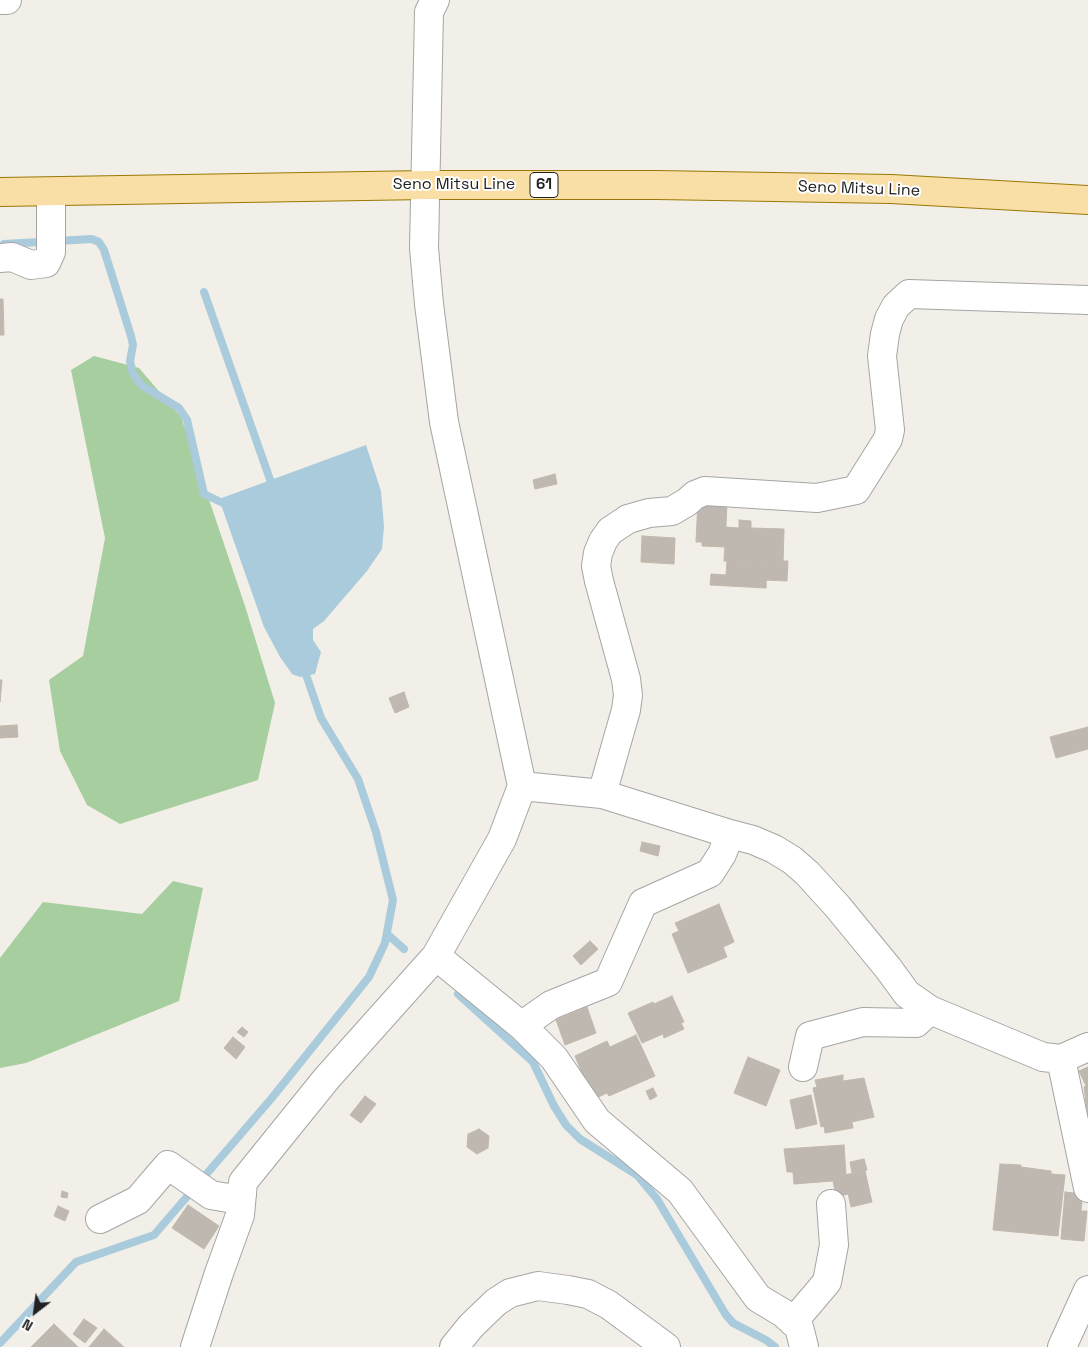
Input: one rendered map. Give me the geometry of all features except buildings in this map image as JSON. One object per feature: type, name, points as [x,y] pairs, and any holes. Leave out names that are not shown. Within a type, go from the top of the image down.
[{"type":"main road","name":"Seno Mitsu Line","points":[[0,192],[426,185],[657,185],[882,189],[1088,200]]},
{"type":"street","points":[[0,0],[7,0]]},
{"type":"street","points":[[196,1347],[219,1273],[240,1216],[243,1182],[327,1078],[436,956],[502,839],[522,786],[444,422],[429,304],[425,255],[430,4]]},
{"type":"street","points":[[0,258],[12,258],[31,265],[46,263],[51,252],[51,192]]},
{"type":"street","points":[[602,794],[626,710],[628,695],[626,679],[596,566],[598,553],[610,531],[628,520],[649,513],[672,511],[688,502],[695,495],[705,491],[817,498],[856,490],[888,439],[890,430],[882,356],[885,334],[889,319],[896,306],[909,294],[1088,300]]},
{"type":"street","points":[[522,786],[602,794],[752,840],[774,849],[792,860],[807,873],[857,930],[907,994],[930,1010],[1043,1057],[1061,1059],[1088,1047]]},
{"type":"street","points":[[523,1027],[551,1005],[608,982],[643,903],[710,873],[722,854],[730,834]]},
{"type":"street","points":[[436,956],[523,1027],[554,1058],[597,1122],[680,1191],[758,1298],[783,1313],[799,1327],[804,1347]]},
{"type":"street","points":[[803,1067],[810,1036],[862,1022],[916,1023],[930,1010]]},
{"type":"street","points":[[1061,1059],[1088,1188]]},
{"type":"street","points":[[100,1219],[138,1200],[168,1165],[211,1195],[228,1198],[242,1195]]},
{"type":"street","points":[[793,1322],[826,1282],[834,1245],[831,1204]]},
{"type":"street","points":[[454,1347],[471,1326],[496,1302],[510,1292],[538,1286],[588,1294],[609,1305],[666,1347]]},
{"type":"street","points":[[1062,1347],[1088,1290]]},
{"type":"green space","points":[[94,356],[139,368],[181,417],[245,606],[275,703],[258,780],[120,824],[87,805],[60,751],[49,680],[83,656],[105,538],[71,370]]},
{"type":"green space","points":[[173,881],[203,888],[179,1001],[26,1063],[0,1068],[0,958],[43,902],[142,914]]},
{"type":"water","points":[[366,445],[381,491],[384,526],[382,549],[367,571],[324,621],[313,629],[313,640],[321,652],[315,674],[300,677],[292,674],[280,657],[264,627],[219,499]]},
{"type":"waterway","points":[[4,244],[92,239],[99,242],[104,250],[131,336],[133,345],[130,361],[133,374],[141,385],[179,408],[187,420],[204,494],[225,504]]},
{"type":"waterway","points":[[204,292],[273,488]]},
{"type":"waterway","points":[[0,1343],[76,1262],[154,1235],[271,1099],[369,977],[385,943],[393,900],[376,832],[358,779],[321,718],[303,666]]},
{"type":"waterway","points":[[387,934],[404,949]]},
{"type":"waterway","points":[[458,994],[533,1062],[554,1106],[566,1125],[580,1139],[637,1175],[657,1199],[726,1315],[733,1323],[766,1340],[775,1347]]}]
